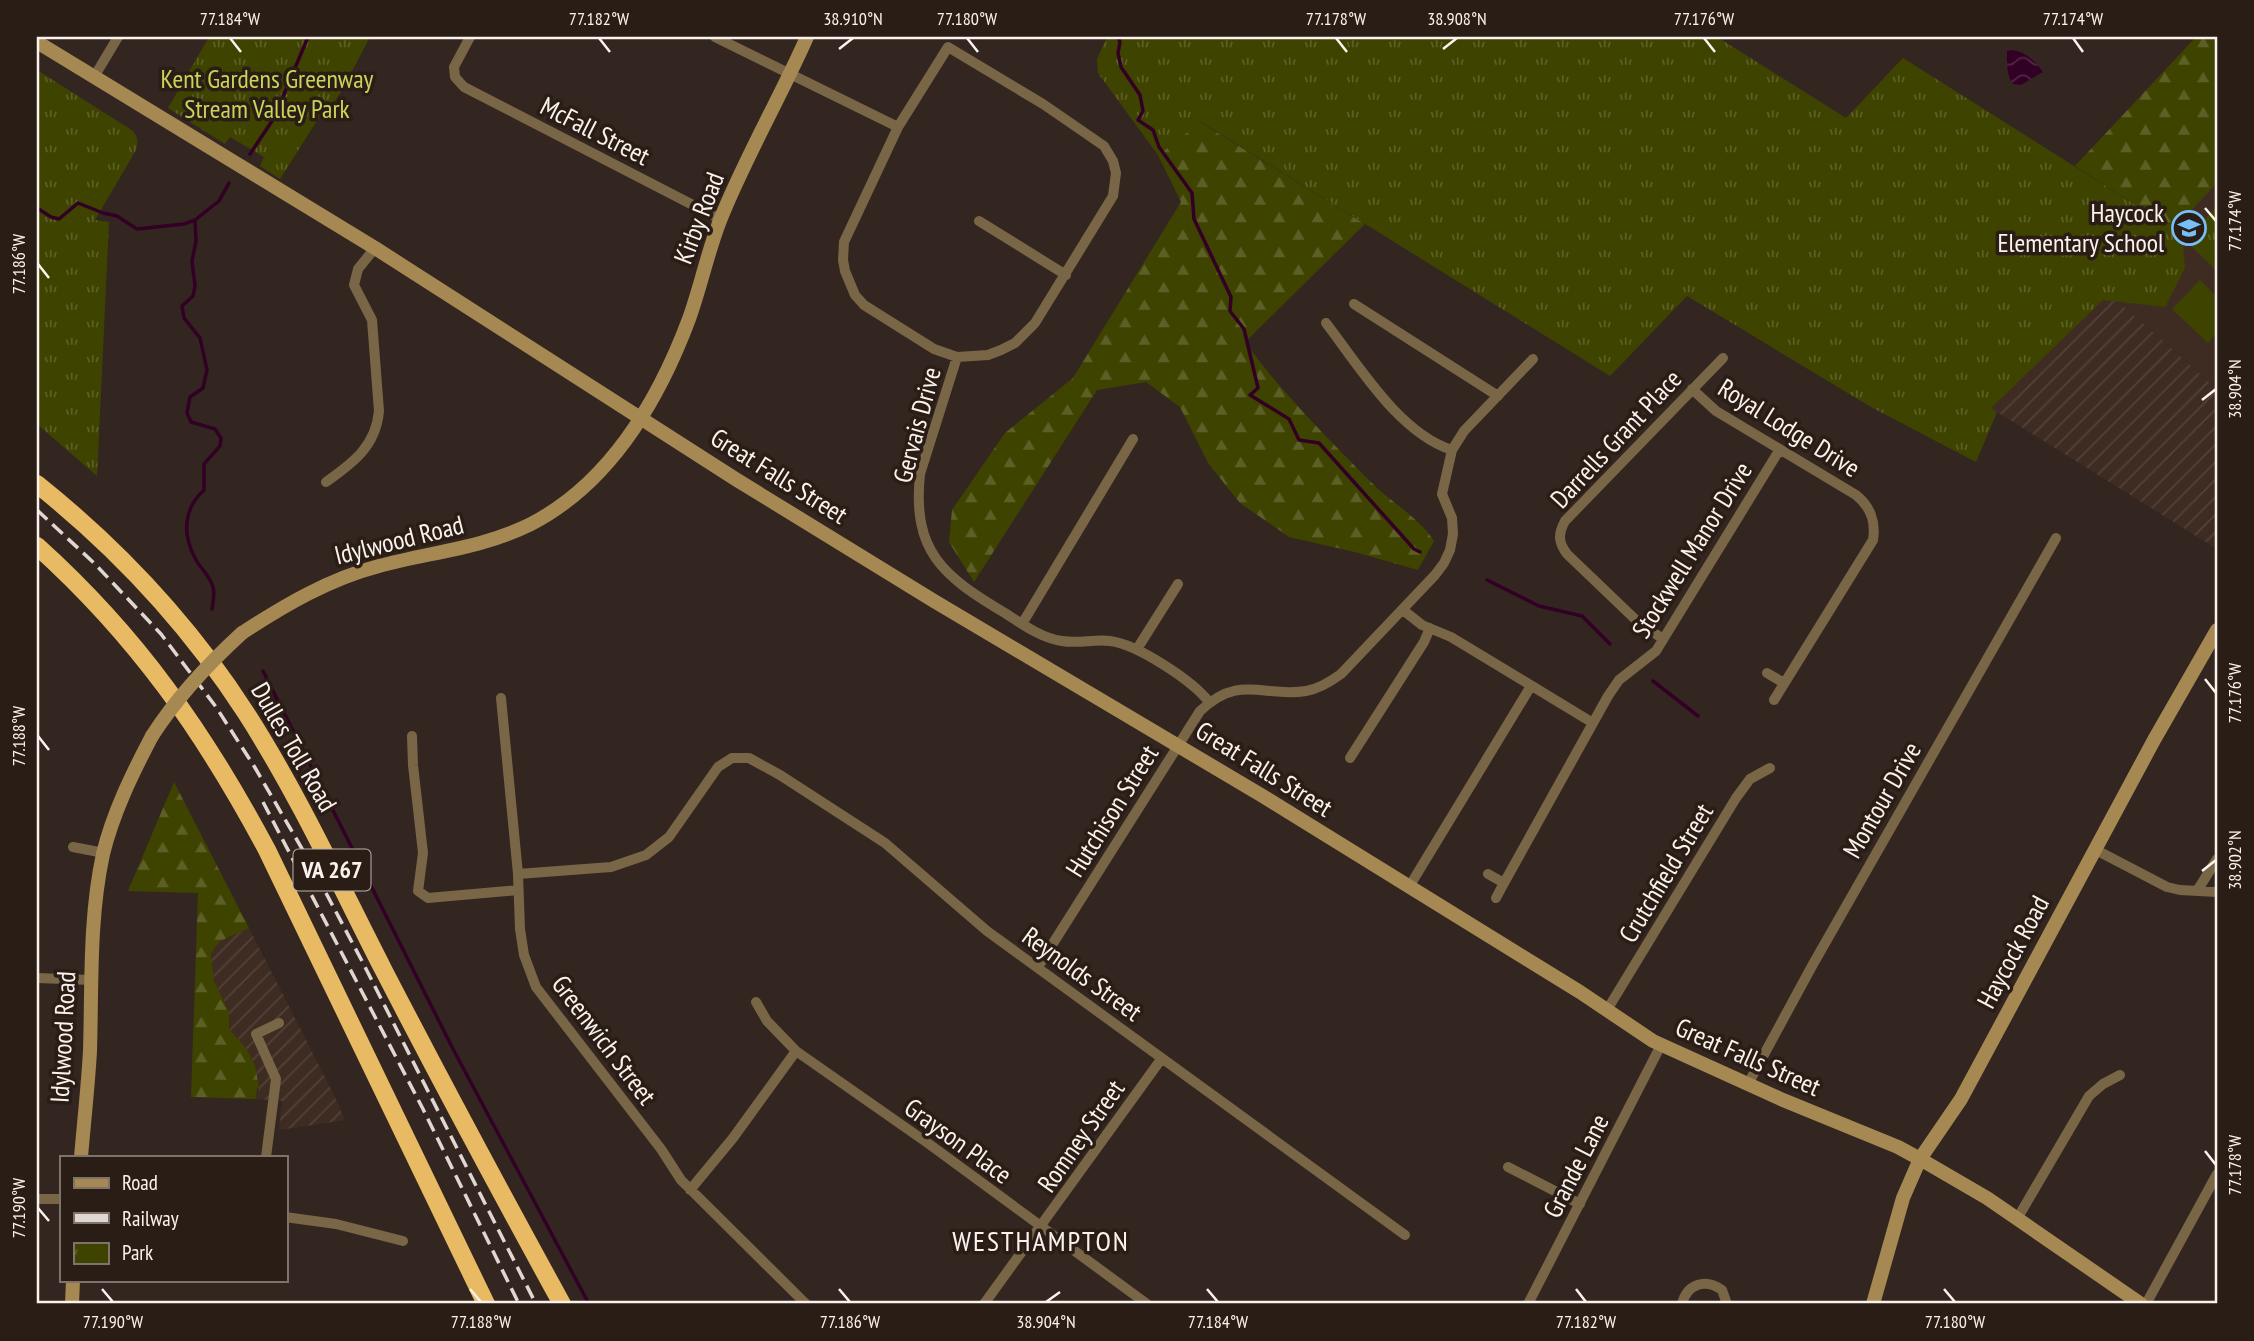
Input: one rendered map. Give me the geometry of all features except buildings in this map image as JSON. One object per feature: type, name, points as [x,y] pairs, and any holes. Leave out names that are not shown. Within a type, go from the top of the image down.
[{"type":"highway","name":"Dulles Toll Road","points":[[37,484],[95,535],[157,598],[198,647],[246,713],[293,793],[398,998],[562,1304]]},
{"type":"highway","name":"VA 267","points":[[37,546],[93,600],[148,663],[189,717],[227,777],[277,872],[485,1304]]},
{"type":"main road","name":"Kirby Road","points":[[641,418],[688,320],[720,219],[807,37]]},
{"type":"main road","name":"Great Falls Street","points":[[37,42],[375,248],[737,480],[1178,745],[1661,1045],[1898,1147],[1971,1187],[2143,1304]]},
{"type":"main road","name":"Idylwood Road","points":[[81,1156],[90,1052],[92,928],[104,853],[120,802],[152,736],[167,712],[194,680],[242,633],[285,605],[325,585],[377,566],[487,542],[533,523],[590,482],[625,442],[641,418]]},
{"type":"main road","name":"Haycock Road","points":[[1872,1304],[1903,1198],[1920,1159],[1961,1099],[2167,716],[2217,630]]},
{"type":"main road","points":[[72,1304],[73,1282]]},
{"type":"street","points":[[94,77],[118,37]]},
{"type":"street","name":"McFall Street","points":[[470,37],[451,78],[720,219]]},
{"type":"street","points":[[715,37],[898,127]]},
{"type":"street","points":[[948,47],[1043,104],[1104,146],[1116,173],[1113,196],[1035,323],[1015,343],[988,355],[957,357],[934,349],[864,305],[855,295],[845,271],[843,251],[848,232],[898,127],[948,47],[955,37]]},
{"type":"street","points":[[979,222],[1066,275]]},
{"type":"street","points":[[326,482],[354,462],[366,449],[378,423],[372,320],[354,285],[358,269],[375,248]]},
{"type":"street","points":[[1354,304],[1498,396]]},
{"type":"street","points":[[1326,323],[1386,400],[1430,440],[1452,450]]},
{"type":"street","name":"Gervais Drive","points":[[957,357],[920,474],[918,502],[922,533],[927,547],[937,561],[961,585],[1038,633],[1063,642],[1110,641],[1137,649],[1192,684],[1209,702]]},
{"type":"street","name":"Darrells Grant Place","points":[[1663,639],[1628,612],[1567,554],[1559,541],[1559,534],[1565,521],[1723,358]]},
{"type":"street","points":[[1209,702],[1238,690],[1251,688],[1305,691],[1330,682],[1341,674],[1436,575],[1450,550],[1453,534],[1452,518],[1443,494],[1452,450],[1464,431],[1533,359]]},
{"type":"street","name":"Royal Lodge Drive","points":[[1692,389],[1716,411],[1861,499],[1872,518],[1873,540],[1784,683]]},
{"type":"street","points":[[1022,624],[1133,439]]},
{"type":"street","name":"Stockwell Manor Drive","points":[[1496,898],[1614,687],[1648,659],[1663,639],[1780,449]]},
{"type":"street","name":"Montour Drive","points":[[1748,1084],[1812,966],[2056,538]]},
{"type":"street","points":[[1137,649],[1178,584]]},
{"type":"street","points":[[1402,610],[1414,621],[1451,636],[1593,723]]},
{"type":"street","points":[[1350,758],[1424,642],[1430,628]]},
{"type":"street","points":[[1767,673],[1784,683],[1774,700]]},
{"type":"street","points":[[1409,887],[1531,685]]},
{"type":"street","name":"Greenwich Street","points":[[501,698],[524,955],[536,987],[661,1149],[672,1169],[806,1304]]},
{"type":"street","name":"Hutchison Street","points":[[1038,967],[1200,710],[1209,702]]},
{"type":"street","points":[[412,736],[423,852],[418,891],[428,898],[518,890]]},
{"type":"street","name":"Reynolds Street","points":[[518,874],[611,867],[646,855],[669,837],[718,766],[732,758],[748,758],[780,775],[885,843],[976,923],[1405,1234]]},
{"type":"street","name":"Crutchfield Street","points":[[1607,1010],[1736,798],[1751,779],[1770,768]]},
{"type":"street","points":[[73,847],[104,853]]},
{"type":"street","points":[[2096,849],[2167,887],[2217,892]]},
{"type":"street","points":[[2197,891],[2217,859]]},
{"type":"street","points":[[1488,874],[1504,883]]},
{"type":"street","points":[[37,978],[91,980]]},
{"type":"street","name":"Grayson Place","points":[[755,1002],[767,1021],[796,1051],[1147,1304]]},
{"type":"street","points":[[266,1156],[276,1079],[256,1034],[279,1023]]},
{"type":"street","name":"Grande Lane","points":[[1528,1304],[1661,1045]]},
{"type":"street","points":[[690,1190],[733,1138],[796,1051]]},
{"type":"street","name":"Romney Street","points":[[984,1304],[1162,1058]]},
{"type":"street","points":[[2017,1219],[2089,1096],[2120,1075]]},
{"type":"street","points":[[1507,1167],[1580,1205]]},
{"type":"street","points":[[2143,1304],[2217,1174]]},
{"type":"street","points":[[37,1199],[60,1199]]},
{"type":"street","points":[[287,1217],[336,1224],[403,1241]]},
{"type":"street","points":[[1682,1304],[1689,1289],[1700,1283],[1708,1283],[1722,1290],[1727,1304]]},
{"type":"shaded area","name":"Haycock Elementary School","points":[[2217,168],[2217,389],[2103,288]]},
{"type":"shaded area","points":[[2103,288],[2217,389],[2217,549],[1989,407]]},
{"type":"shaded area","points":[[249,928],[345,1120],[279,1130],[282,1101],[256,1099],[259,1087],[255,1065],[246,1048],[229,1029],[229,1011],[214,981],[211,952],[220,941]]},
{"type":"green space","name":"Kent Gardens Greenway Stream Valley Park","points":[[209,37],[370,37],[341,92],[329,110],[325,108],[280,179],[260,166],[264,157],[230,137],[225,144],[168,108]]},
{"type":"green space","points":[[1107,37],[1717,37],[1846,118],[1903,58],[2166,224],[2181,221],[2185,268],[2165,307],[2103,300],[1991,408],[1997,412],[1976,462],[1871,407],[1687,296],[1610,376],[1201,122],[1158,155],[1098,73],[1097,59]]},
{"type":"green space","points":[[2196,37],[2217,37],[2217,183],[2181,221],[2166,224],[2075,166]]},
{"type":"green space","points":[[37,70],[130,129],[136,135],[137,141],[136,150],[95,220],[109,222],[97,476],[37,424]]},
{"type":"green space","points":[[1200,122],[1365,224],[1245,342],[1290,398],[1324,434],[1375,486],[1414,518],[1434,541],[1418,570],[1289,537],[1240,503],[1208,463],[1180,407],[1146,382],[1097,390],[974,582],[949,542],[952,510],[1005,433],[1073,378],[1181,202],[1158,155]]},
{"type":"green space","points":[[2217,206],[2217,271],[2188,243],[2189,237]]},
{"type":"green space","points":[[2200,280],[2217,297],[2217,333],[2208,343],[2172,309]]},
{"type":"green space","points":[[174,782],[249,928],[220,941],[211,953],[214,981],[229,1012],[229,1029],[246,1048],[255,1065],[259,1088],[256,1099],[191,1097],[198,893],[128,891]]},
{"type":"water","points":[[2013,50],[2030,58],[2043,72],[2021,85],[2013,84],[2008,72],[2007,51]]},
{"type":"waterway","points":[[250,154],[274,118],[308,37]]},
{"type":"waterway","points":[[1118,37],[1121,67],[1140,95],[1143,111],[1138,120],[1153,130],[1159,147],[1192,193],[1194,219],[1231,297],[1230,311],[1244,329],[1258,388],[1250,395],[1289,419],[1299,440],[1319,443],[1414,549],[1420,552]]},
{"type":"waterway","points":[[37,208],[59,219],[78,203],[117,216],[137,229],[184,224],[195,220],[219,201],[229,183]]},
{"type":"waterway","points":[[195,220],[196,241],[192,261],[195,286],[193,296],[182,306],[184,318],[200,338],[207,370],[203,388],[190,397],[187,413],[191,422],[215,429],[221,438],[220,446],[204,464],[204,490],[192,505],[187,532],[191,551],[213,587],[212,609]]},
{"type":"waterway","points":[[1487,580],[1539,606],[1582,616],[1610,644]]},
{"type":"waterway","points":[[263,671],[453,1049],[589,1304]]},
{"type":"waterway","points":[[1653,681],[1698,716]]},
{"type":"railway","points":[[37,510],[94,563],[161,634],[216,707],[254,766],[308,859],[363,963],[536,1304]]},
{"type":"railway","points":[[263,802],[423,1109],[519,1304]]},
{"type":"place","name":"Haycock Elementary School","points":[[2189,228]]},
{"type":"district","name":"WESTHAMPTON","points":[[1041,1241]]}]
